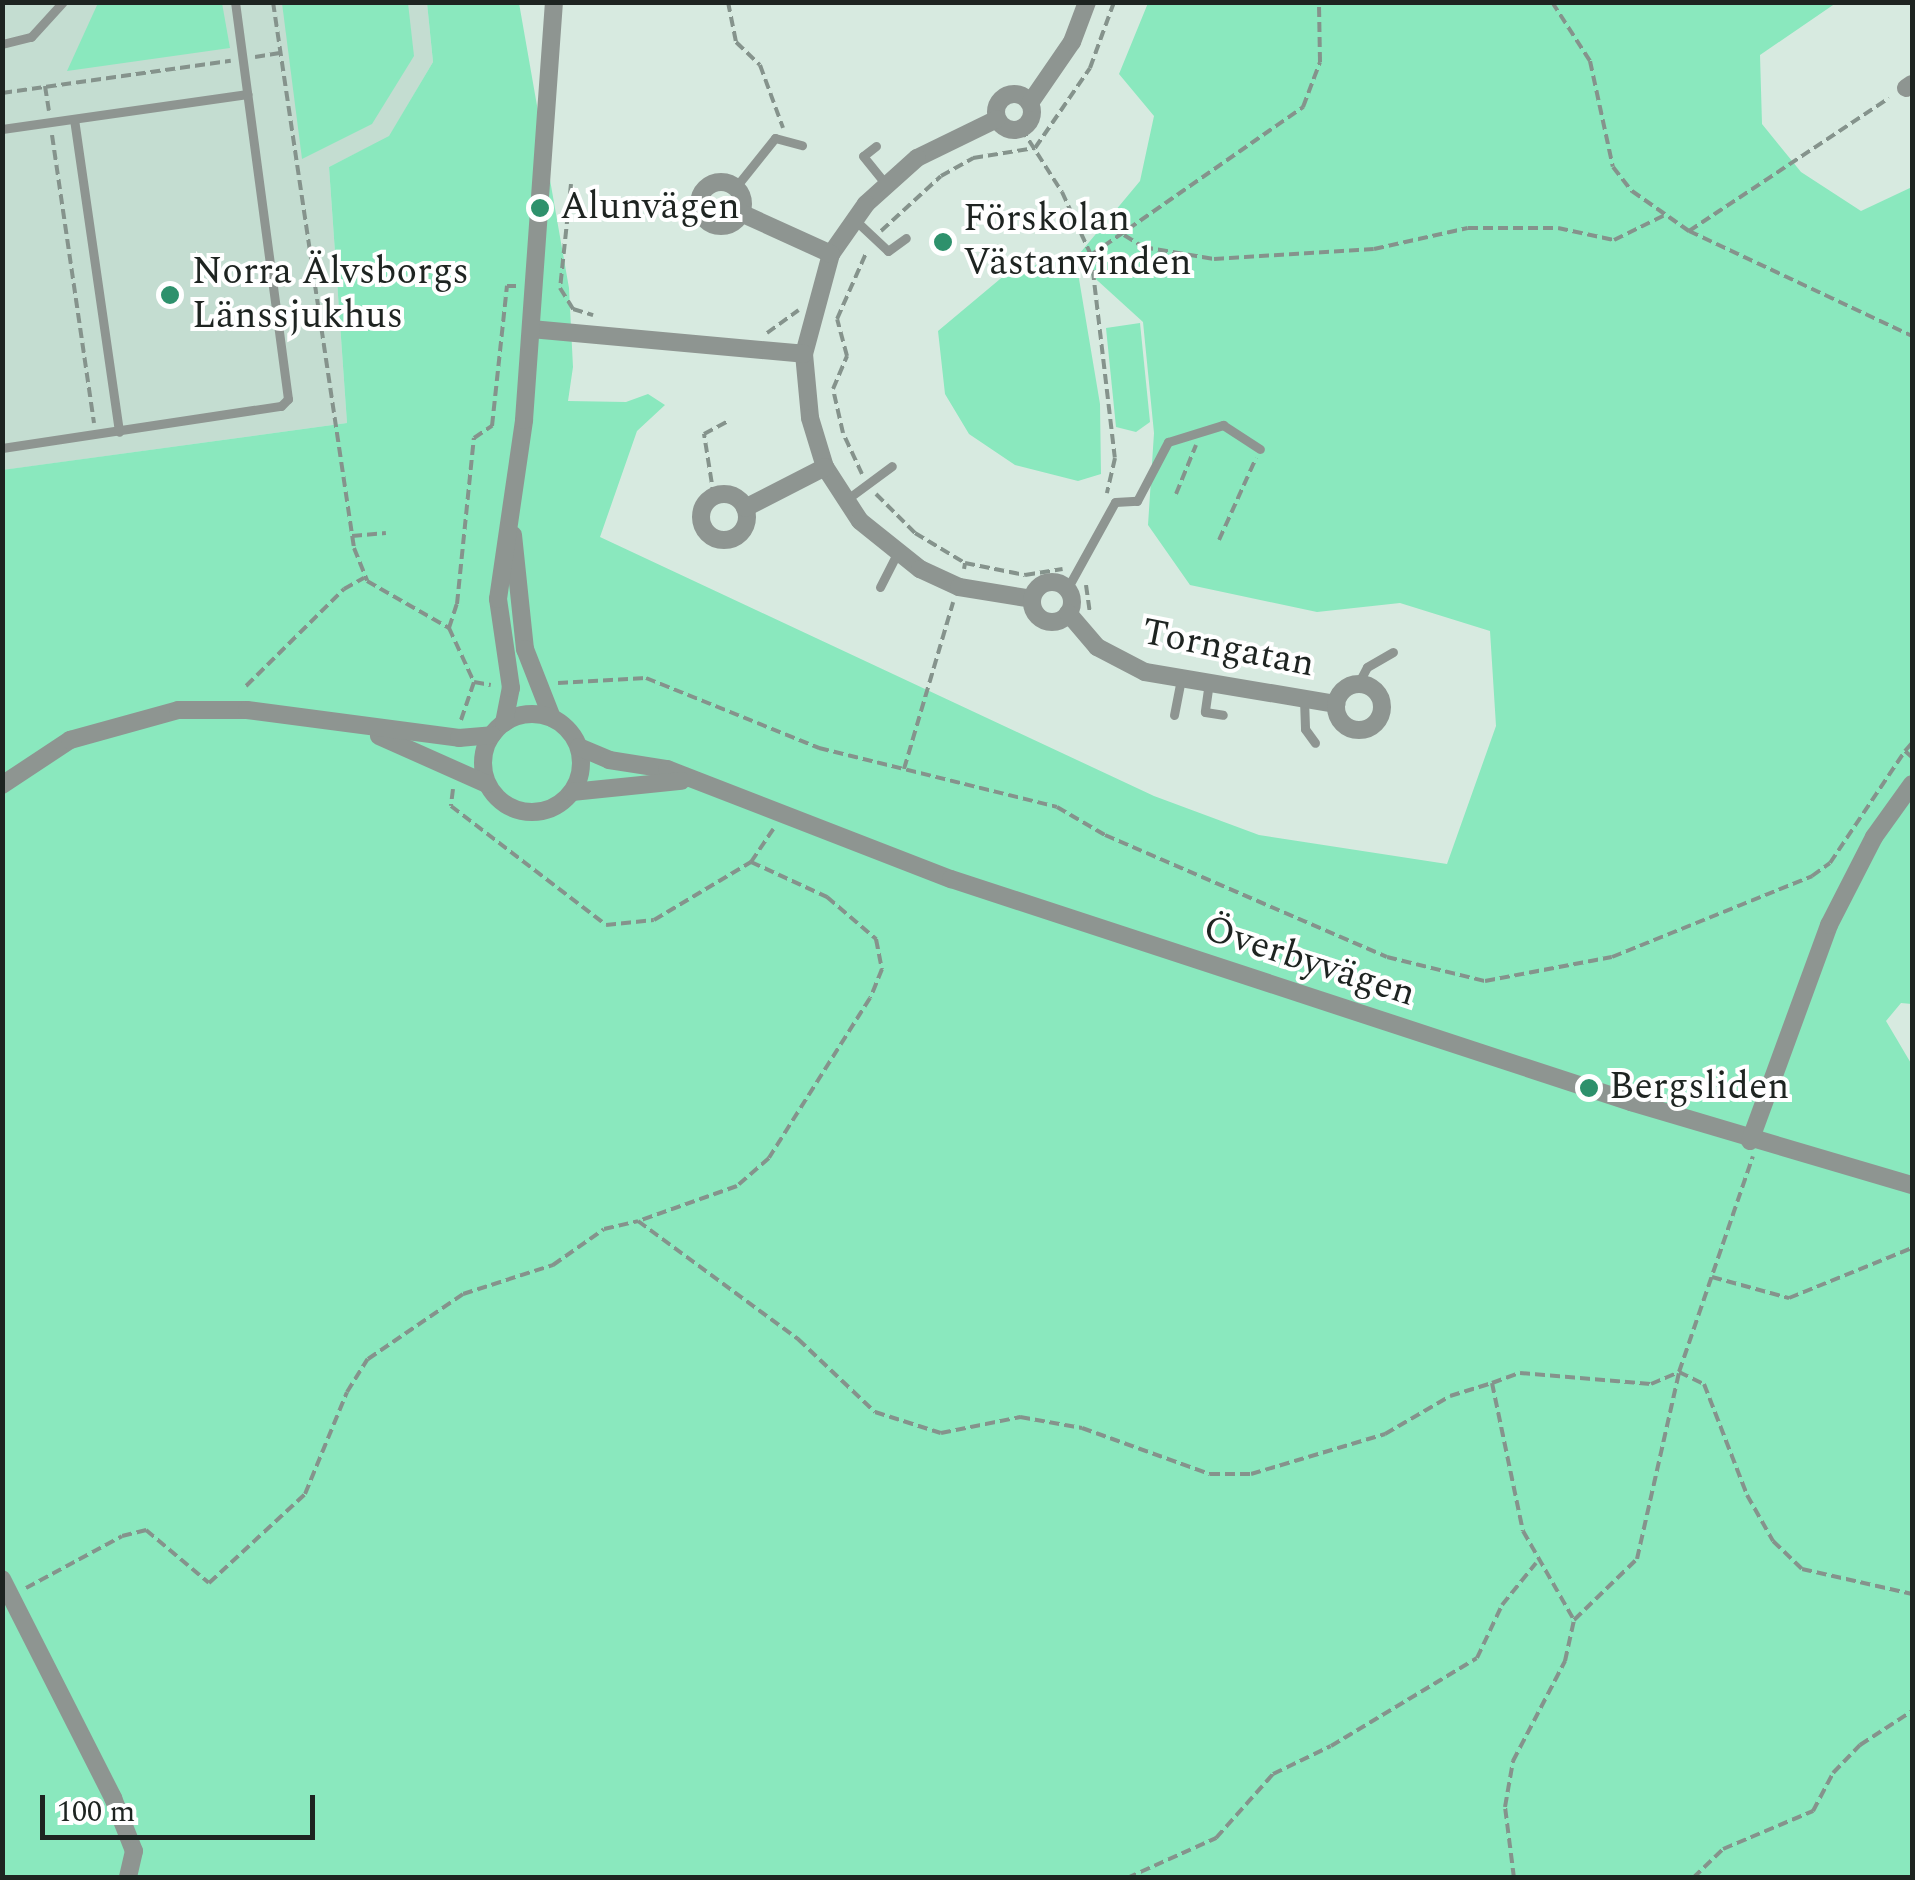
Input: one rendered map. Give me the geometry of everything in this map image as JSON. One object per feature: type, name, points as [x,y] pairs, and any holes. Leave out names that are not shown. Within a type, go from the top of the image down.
[{"type":"street","points":[[487,784],[482,764],[510,688],[498,599],[512,530],[531,329],[554,2]]},
{"type":"street","points":[[997,119],[1010,130],[1021,128],[1030,120],[1030,103],[1072,42],[1087,2]]},
{"type":"street","points":[[1030,103],[1021,95],[1003,97],[997,119],[917,158],[886,184],[831,254],[804,354],[810,418],[825,467],[846,500],[897,554],[959,586],[1032,600],[1045,620],[1068,613],[1072,582],[1043,584],[1032,600]]},
{"type":"street","points":[[709,185],[736,188],[741,213],[723,226],[700,210],[709,185]]},
{"type":"street","points":[[741,213],[831,254]]},
{"type":"street","points":[[531,329],[804,354]]},
{"type":"street","points":[[745,508],[825,467]]},
{"type":"street","points":[[728,494],[745,508],[742,532],[714,538],[701,514],[714,497],[728,494]]},
{"type":"street","points":[[360,728],[456,767],[487,784],[501,802],[522,812],[555,807],[572,792],[581,770],[579,747],[552,718],[525,649],[512,530]]},
{"type":"street","name":"Torngatan","points":[[1068,613],[1082,632],[1118,661],[1181,680],[1304,696],[1336,704],[1349,728],[1376,723],[1382,709],[1378,694],[1358,684],[1343,690],[1336,704]]},
{"type":"street","points":[[2,785],[70,740],[178,710],[248,710],[360,728],[458,738],[498,729],[523,714],[552,718]]},
{"type":"street","name":"Överbyvägen","points":[[579,747],[692,781],[781,818],[1754,1142],[1912,1185]]},
{"type":"street","name":"Överbyvägen","points":[[572,792],[652,780],[692,781]]},
{"type":"street","points":[[1754,1142],[1830,926],[1874,837],[1912,784]]},
{"type":"street","points":[[7,1588],[113,1798],[134,1851],[128,1878]]},
{"type":"lane","points":[[2,44],[31,37],[63,2]]},
{"type":"lane","points":[[2,448],[281,406],[288,399],[235,2]]},
{"type":"lane","points":[[2,128],[248,94]]},
{"type":"lane","points":[[74,119],[119,432]]},
{"type":"lane","points":[[736,188],[769,142],[783,137],[802,145]]},
{"type":"lane","points":[[876,146],[863,156],[886,184]]},
{"type":"lane","points":[[854,220],[892,252],[906,238]]},
{"type":"lane","points":[[1072,582],[1115,502],[1137,501],[1161,450],[1194,431],[1223,425],[1260,449]]},
{"type":"lane","points":[[846,500],[892,466]]},
{"type":"lane","points":[[880,587],[897,554]]},
{"type":"lane","points":[[1358,684],[1367,667],[1393,652]]},
{"type":"lane","points":[[1174,716],[1181,680]]},
{"type":"lane","points":[[1208,682],[1205,712],[1223,714]]},
{"type":"lane","points":[[1304,696],[1305,730],[1315,743]]},
{"type":"path","points":[[273,2],[352,536],[365,578],[383,596],[449,628],[474,682],[458,738]]},
{"type":"path","points":[[728,2],[736,42],[760,66],[783,137]]},
{"type":"path","points":[[1035,148],[1090,68],[1114,2]]},
{"type":"path","points":[[1091,255],[1304,107],[1320,62],[1319,2]]},
{"type":"path","points":[[1552,2],[1590,61],[1613,167],[1663,216],[1912,336]]},
{"type":"path","points":[[2,92],[282,53]]},
{"type":"path","points":[[45,86],[96,435]]},
{"type":"path","points":[[1689,231],[1910,86]]},
{"type":"path","points":[[1021,128],[1091,255],[1115,458],[1103,503]]},
{"type":"path","points":[[1035,148],[993,150],[941,176],[876,238],[837,319],[848,356],[833,389],[843,433],[868,483],[915,533],[966,563],[1025,575],[1058,568],[1092,597],[1082,632]]},
{"type":"path","points":[[560,288],[571,184]]},
{"type":"path","points":[[1124,235],[1143,247],[1214,260],[1374,249],[1468,228],[1558,228],[1610,240],[1663,216]]},
{"type":"path","points":[[449,628],[458,604],[474,438],[492,426],[508,286]]},
{"type":"path","points":[[714,497],[704,434],[728,421]]},
{"type":"path","points":[[1176,494],[1196,445],[1194,431]]},
{"type":"path","points":[[1219,540],[1260,449]]},
{"type":"path","points":[[352,536],[386,533]]},
{"type":"path","points":[[904,768],[966,563]]},
{"type":"path","points":[[246,686],[344,589],[365,578]]},
{"type":"path","points":[[536,684],[646,678],[819,748],[1057,807],[1105,835],[1260,896],[1387,957],[1485,980],[1612,957],[1812,876],[1830,863],[1912,743]]},
{"type":"path","points":[[474,682],[510,688]]},
{"type":"path","points":[[1905,752],[1912,757]]},
{"type":"path","points":[[456,767],[451,806],[606,925],[654,920],[752,862],[781,818]]},
{"type":"path","points":[[7,1588],[122,1536],[146,1530],[209,1583],[305,1494],[346,1392],[368,1360],[462,1294],[552,1265],[604,1229],[737,1186],[769,1158],[803,1111],[882,969],[876,939],[860,921],[827,898],[752,862]]},
{"type":"path","points":[[1514,1878],[1505,1808],[1513,1761],[1565,1661],[1574,1620],[1638,1559],[1679,1372],[1754,1142]]},
{"type":"path","points":[[638,1220],[798,1339],[875,1412],[941,1433],[1020,1417],[1082,1428],[1210,1474],[1251,1474],[1384,1434],[1450,1396],[1520,1373],[1650,1384],[1679,1372],[1704,1384],[1747,1496],[1773,1541],[1802,1569],[1912,1594]]},
{"type":"path","points":[[1710,1277],[1789,1298],[1912,1248]]},
{"type":"path","points":[[1492,1382],[1522,1531],[1536,1563],[1574,1620]]},
{"type":"path","points":[[1127,1878],[1216,1838],[1273,1774],[1332,1746],[1476,1658],[1502,1605],[1536,1563]]},
{"type":"path","points":[[1694,1878],[1723,1849],[1813,1811],[1833,1773],[1860,1746],[1912,1711]]},
{"type":"shaded area","name":"Norra Älvsborgs Länssjukhus","points":[[2,3],[427,3],[433,62],[389,137],[329,167],[347,423],[3,470]]},
{"type":"green space","points":[[98,3],[222,3],[230,48],[67,71]]},
{"type":"green space","points":[[282,3],[408,3],[414,56],[372,124],[302,159]]},
{"type":"green space","points":[[427,3],[519,3],[569,288],[573,367],[568,401],[626,402],[648,394],[665,405],[637,431],[600,537],[1154,796],[1259,835],[1447,864],[1496,726],[1490,631],[1400,603],[1317,612],[1190,585],[1148,525],[1154,433],[1143,322],[1076,261],[1100,404],[1101,474],[1078,481],[1015,465],[969,434],[945,394],[938,331],[1012,269],[1075,259],[1140,181],[1154,116],[1119,74],[1148,3],[1836,3],[1760,55],[1762,124],[1801,172],[1861,211],[1912,187],[1912,1004],[1901,1003],[1886,1021],[1912,1065],[1912,1877],[3,1877],[2,470],[347,423],[329,167],[389,136],[433,62]]},
{"type":"green space","points":[[1140,323],[1150,422],[1136,432],[1116,427],[1106,328]]},
{"type":"place","name":"Alunvägen","points":[[540,208]]},
{"type":"place","name":"Förskolan Västanvinden","points":[[943,242]]},
{"type":"place","name":"Norra Älvsborgs Länssjukhus","points":[[170,295]]},
{"type":"place","name":"Bergsliden","points":[[1589,1088]]}]
